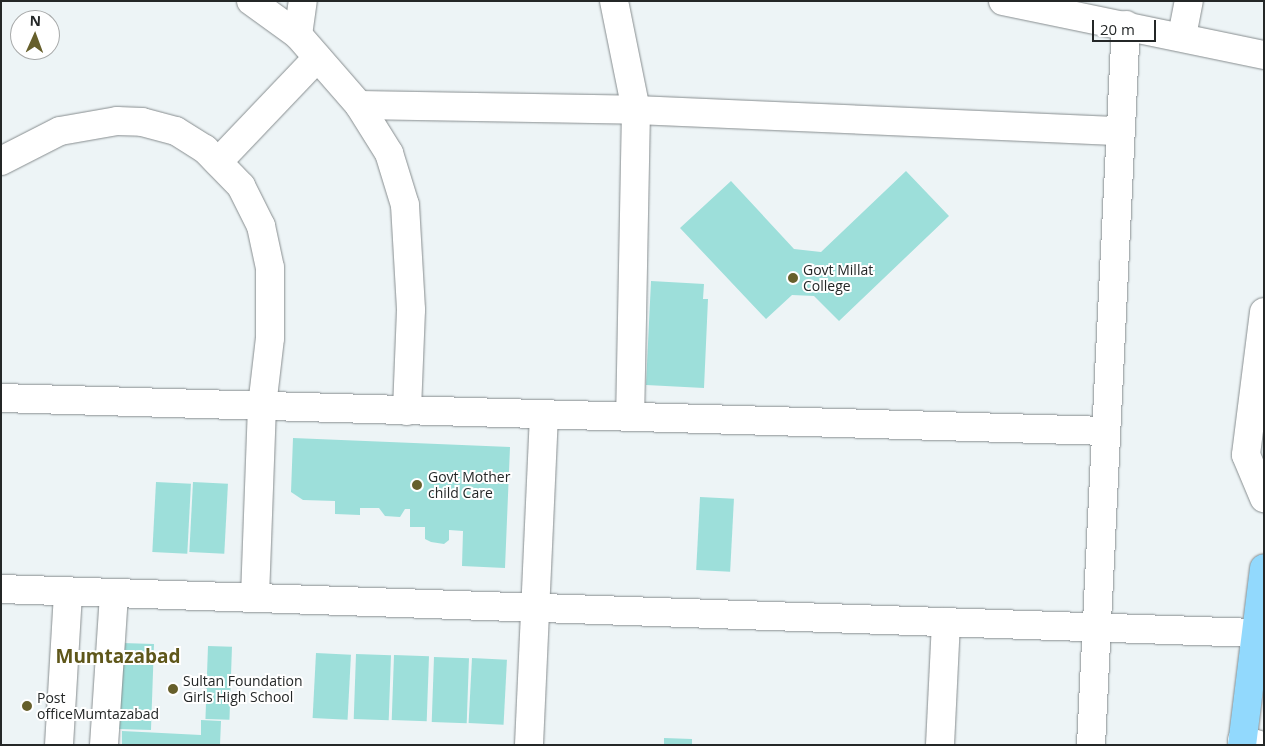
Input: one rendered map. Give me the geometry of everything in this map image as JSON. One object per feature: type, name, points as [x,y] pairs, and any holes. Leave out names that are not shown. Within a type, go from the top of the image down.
[{"type":"main road","points":[[1248,743],[1255,633],[1264,568]]},
{"type":"street","points":[[251,1],[298,35],[359,105],[389,154],[405,205],[411,310],[407,411]]},
{"type":"street","points":[[298,35],[303,1]]},
{"type":"street","points":[[614,1],[636,110],[630,417]]},
{"type":"street","points":[[1004,1],[1182,36],[1264,55]]},
{"type":"street","points":[[1182,36],[1189,1]]},
{"type":"street","points":[[1091,745],[1126,25]]},
{"type":"street","points":[[218,162],[317,58]]},
{"type":"street","points":[[359,105],[636,110],[1120,131]]},
{"type":"street","points":[[1,162],[60,131],[117,121],[142,122],[176,130],[205,149],[241,186],[261,226],[270,268],[270,338],[262,406],[255,598]]},
{"type":"street","points":[[1264,312],[1246,455],[1264,498]]},
{"type":"street","points":[[1,398],[1105,431]]},
{"type":"street","points":[[529,745],[544,414]]},
{"type":"street","points":[[1,589],[535,606],[1255,633]]},
{"type":"street","points":[[59,745],[68,592]]},
{"type":"street","points":[[104,745],[114,593]]},
{"type":"street","points":[[940,745],[946,622]]},
{"type":"building","points":[[906,171],[949,216],[839,321],[814,296],[792,295],[766,319],[680,228],[731,181],[794,249],[821,252]]},
{"type":"building","points":[[651,281],[704,284],[703,299],[708,299],[704,388],[646,385]]},
{"type":"building","points":[[293,438],[510,447],[505,568],[462,566],[463,531],[449,530],[449,540],[444,544],[431,542],[425,539],[425,527],[410,527],[410,509],[405,509],[400,517],[385,516],[379,508],[360,508],[360,515],[335,514],[335,501],[303,500],[291,492]]},
{"type":"building","points":[[156,482],[191,484],[187,554],[152,552]]},
{"type":"building","points":[[193,482],[228,484],[224,554],[189,552]]},
{"type":"building","points":[[700,497],[734,499],[730,572],[696,570]]},
{"type":"building","points":[[122,643],[154,644],[151,730],[119,729]]},
{"type":"building","points":[[208,646],[232,647],[229,720],[205,719]]},
{"type":"building","points":[[316,653],[351,655],[348,720],[313,718]]},
{"type":"building","points":[[356,654],[391,655],[389,720],[354,719]]},
{"type":"building","points":[[394,655],[429,656],[427,721],[392,720]]},
{"type":"building","points":[[434,657],[469,658],[467,723],[432,722]]},
{"type":"building","points":[[472,658],[507,660],[504,725],[469,723]]},
{"type":"building","points":[[201,720],[221,721],[220,745],[122,745],[122,731],[201,735]]},
{"type":"building","points":[[664,738],[692,739],[692,745],[664,745]]},
{"type":"place","name":"Govt Millat College","points":[[793,278]]},
{"type":"place","name":"Govt Mother child Care","points":[[417,485]]},
{"type":"place","name":"Sultan Foundation Girls High School","points":[[173,689]]},
{"type":"place","name":"Post officeMumtazabad","points":[[27,706]]},
{"type":"district","name":"Mumtazabad","points":[[118,657]]}]
